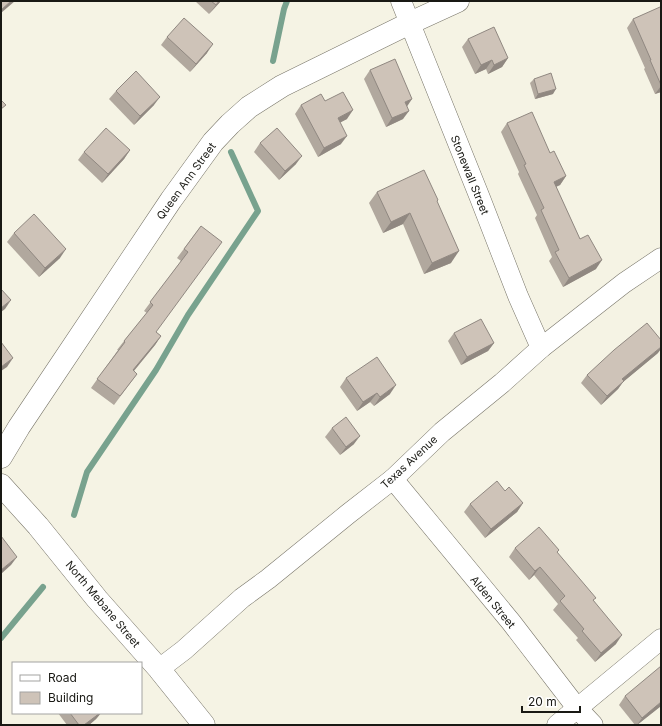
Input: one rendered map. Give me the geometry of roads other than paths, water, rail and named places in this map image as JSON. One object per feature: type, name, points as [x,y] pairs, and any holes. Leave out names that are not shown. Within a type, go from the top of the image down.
[{"type":"street","name":"Stonewall Street","points":[[401,1],[518,296],[541,348]]},
{"type":"street","name":"Queen Ann Street","points":[[1,457],[18,427],[171,200],[213,142],[230,124],[250,107],[282,86],[458,1]]},
{"type":"street","name":"Texas Avenue","points":[[159,669],[184,650],[242,598],[393,479],[442,432],[502,383],[541,348],[624,283],[661,258]]},
{"type":"street","name":"Alden Street","points":[[393,479],[510,622],[577,708],[593,725]]},
{"type":"street","name":"North Mebane Street","points":[[1,485],[38,526],[97,599],[159,669],[204,725]]},
{"type":"street","points":[[557,725],[661,639]]},
{"type":"waterway","points":[[273,61],[287,1]]},
{"type":"waterway","points":[[74,515],[87,472],[156,370],[188,315],[258,211],[231,152]]},
{"type":"waterway","points":[[1,638],[43,587]]}]
